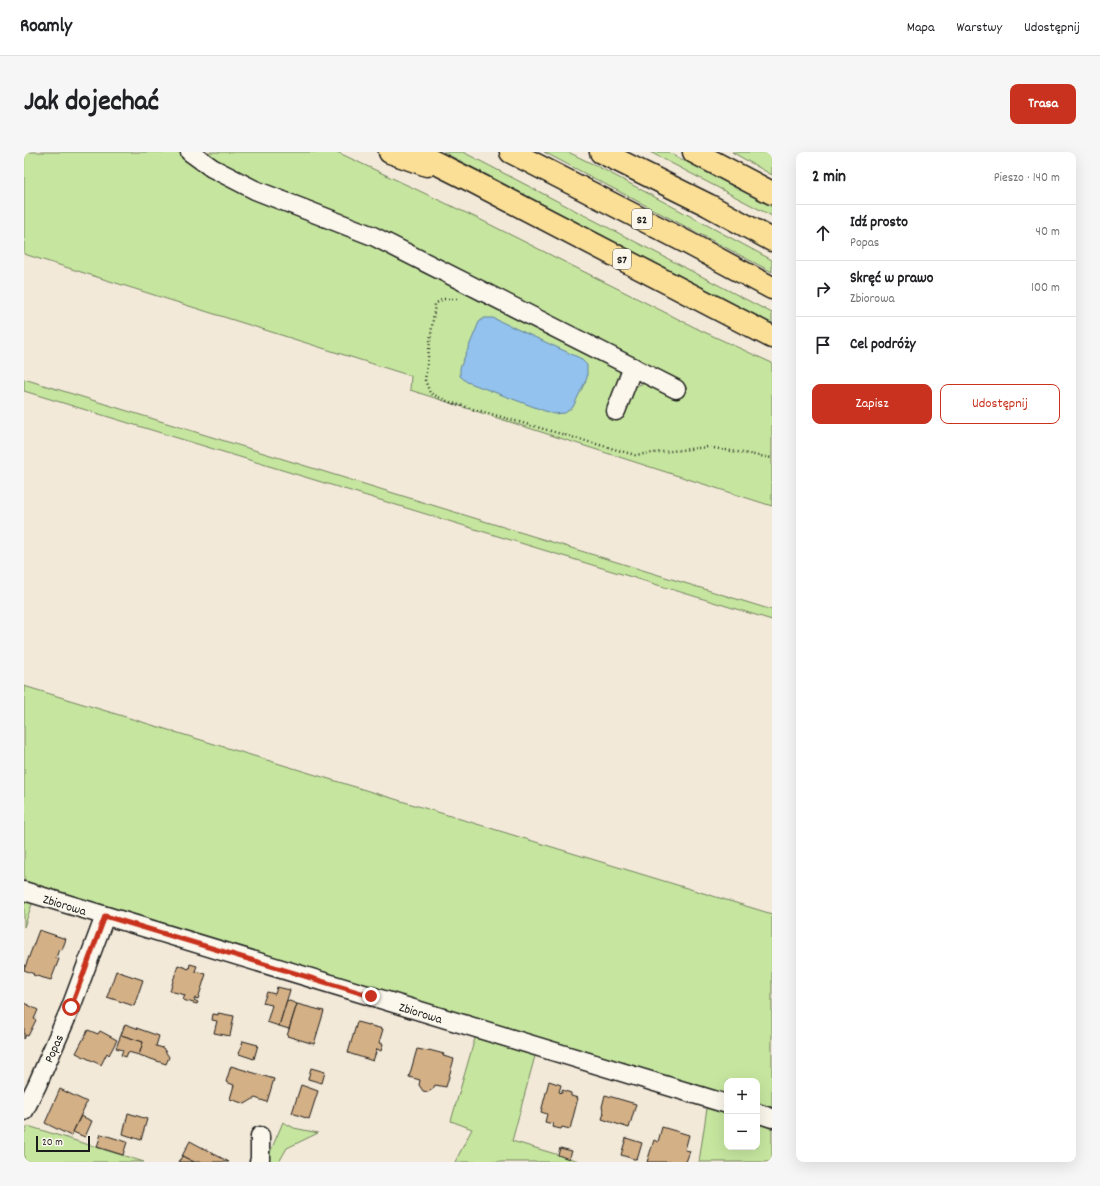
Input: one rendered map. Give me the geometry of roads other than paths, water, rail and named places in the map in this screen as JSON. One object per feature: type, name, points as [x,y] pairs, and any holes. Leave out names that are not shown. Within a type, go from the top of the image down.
[{"type":"highway","points":[[390,152],[472,180]]},
{"type":"highway","name":"S7","points":[[414,152],[472,180],[772,337]]},
{"type":"highway","name":"S2","points":[[511,152],[772,288]]},
{"type":"highway","points":[[601,152],[772,240]]},
{"type":"highway","points":[[694,152],[772,193]]},
{"type":"street","points":[[190,152],[212,168],[255,190],[373,236],[676,388]]},
{"type":"street","points":[[616,411],[633,367]]},
{"type":"street","name":"Zbiorowa","points":[[24,891],[724,1103]]},
{"type":"street","name":"Popas","points":[[24,1111],[71,1007],[105,916]]},
{"type":"street","points":[[760,1114],[772,1118]]},
{"type":"street","points":[[259,1162],[260,1136]]},
{"type":"water","points":[[484,318],[493,318],[580,358],[587,365],[587,378],[573,407],[565,413],[553,414],[467,382],[460,376],[460,368],[479,322]]}]
